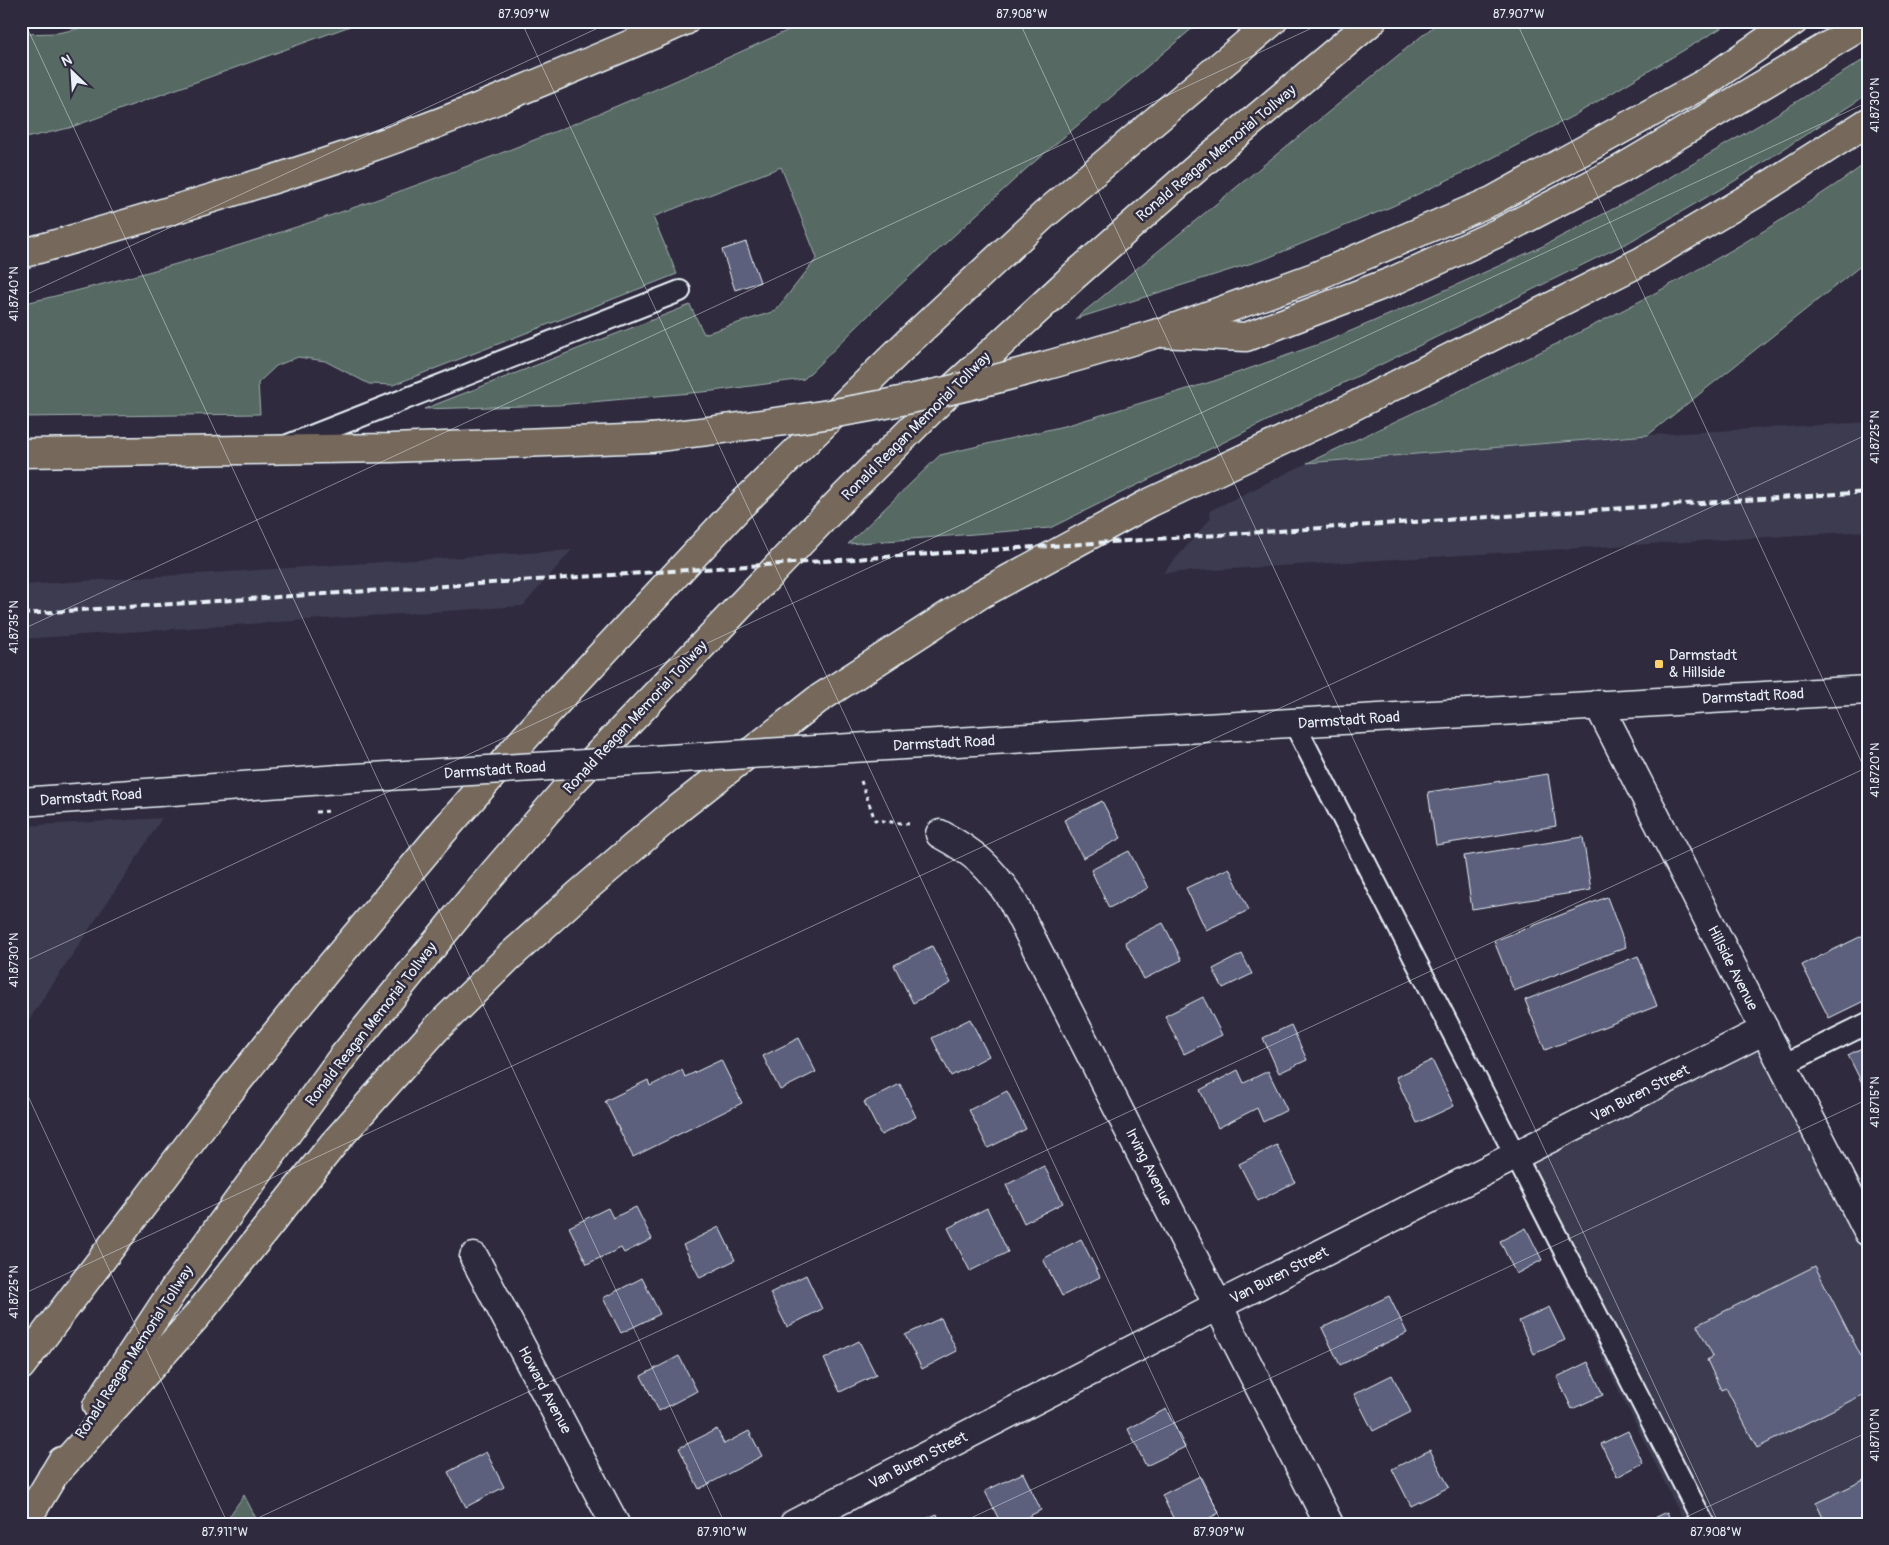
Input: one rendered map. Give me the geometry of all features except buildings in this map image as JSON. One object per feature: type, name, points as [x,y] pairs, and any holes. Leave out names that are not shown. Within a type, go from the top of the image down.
[{"type":"highway","points":[[21,254],[206,202],[370,147],[545,80],[685,21]]},
{"type":"highway","points":[[21,1366],[221,1102],[440,835],[545,715],[738,508],[910,340],[1044,215],[1274,21]]},
{"type":"highway","name":"Ronald Reagan Memorial Tollway","points":[[24,1524],[52,1477],[174,1289],[341,1059],[473,897],[572,782],[842,498],[954,386],[1081,269],[1199,166],[1372,21]]},
{"type":"highway","points":[[21,453],[276,450],[519,444],[651,438],[783,422],[923,396],[1055,364],[1158,333],[1314,277],[1492,201],[1705,82],[1794,21]]},
{"type":"highway","points":[[1158,333],[1246,337],[1393,281],[1504,230],[1618,170],[1868,22]]},
{"type":"highway","points":[[52,1477],[196,1317],[334,1143],[436,1029],[509,957],[595,880],[678,809],[817,700],[981,594],[1149,503],[1330,418],[1642,261],[1755,194],[1868,122]]},
{"type":"street","name":"Darmstadt Road","points":[[21,802],[338,779],[816,750],[1868,690]]},
{"type":"street","name":"Hillside Avenue","points":[[1598,704],[1868,1232]]},
{"type":"street","name":"Irving Avenue","points":[[940,834],[967,848],[992,870],[1011,898],[1329,1524]]},
{"type":"street","name":"Van Buren Street","points":[[794,1524],[1219,1305],[1765,1030]]},
{"type":"street","name":"Howard Avenue","points":[[474,1257],[615,1524]]},
{"type":"lane","points":[[276,450],[680,291]]},
{"type":"lane","points":[[1294,723],[1704,1524]]},
{"type":"lane","points":[[1783,1065],[1868,1023]]},
{"type":"path","points":[[860,776],[861,786],[875,820],[908,823],[940,834]]},
{"type":"shaded area","points":[[1868,422],[1868,531],[1163,573],[1211,518],[1209,511],[1307,463],[1648,435]]},
{"type":"shaded area","points":[[572,550],[523,606],[21,639],[21,585]]},
{"type":"shaded area","points":[[162,818],[130,868],[21,1032],[21,826]]},
{"type":"shaded area","points":[[1774,1030],[1868,1212],[1868,1524],[1685,1524],[1508,1167]]},
{"type":"green space","points":[[118,21],[364,21],[69,128],[21,139],[21,34],[57,33]]},
{"type":"green space","points":[[808,21],[1201,21],[1026,169],[883,301],[804,379],[713,391],[558,405],[424,409],[690,305],[704,334],[775,311],[817,258],[781,167],[653,217],[677,274],[393,385],[369,384],[325,361],[298,357],[276,366],[258,383],[260,414],[21,417],[21,304],[123,279],[223,250],[323,218],[422,183],[520,146],[617,106]]},
{"type":"green space","points":[[1440,21],[1733,21],[1573,116],[1479,165],[1393,206],[1265,259],[1075,319]]},
{"type":"green space","points":[[1868,57],[1868,94],[1733,182],[1629,242],[1050,528],[848,544],[940,455],[1068,425],[1214,381],[1325,342],[1414,304],[1543,246],[1643,193],[1764,122]]},
{"type":"green space","points":[[1868,162],[1868,260],[1648,435],[1307,463],[1523,360],[1665,288],[1734,249],[1802,207]]},
{"type":"green space","points":[[244,1495],[259,1524],[224,1524]]},
{"type":"railway","points":[[21,614],[1868,492]]},
{"type":"place","name":"Darmstadt & Hillside","points":[[1659,664]]}]
